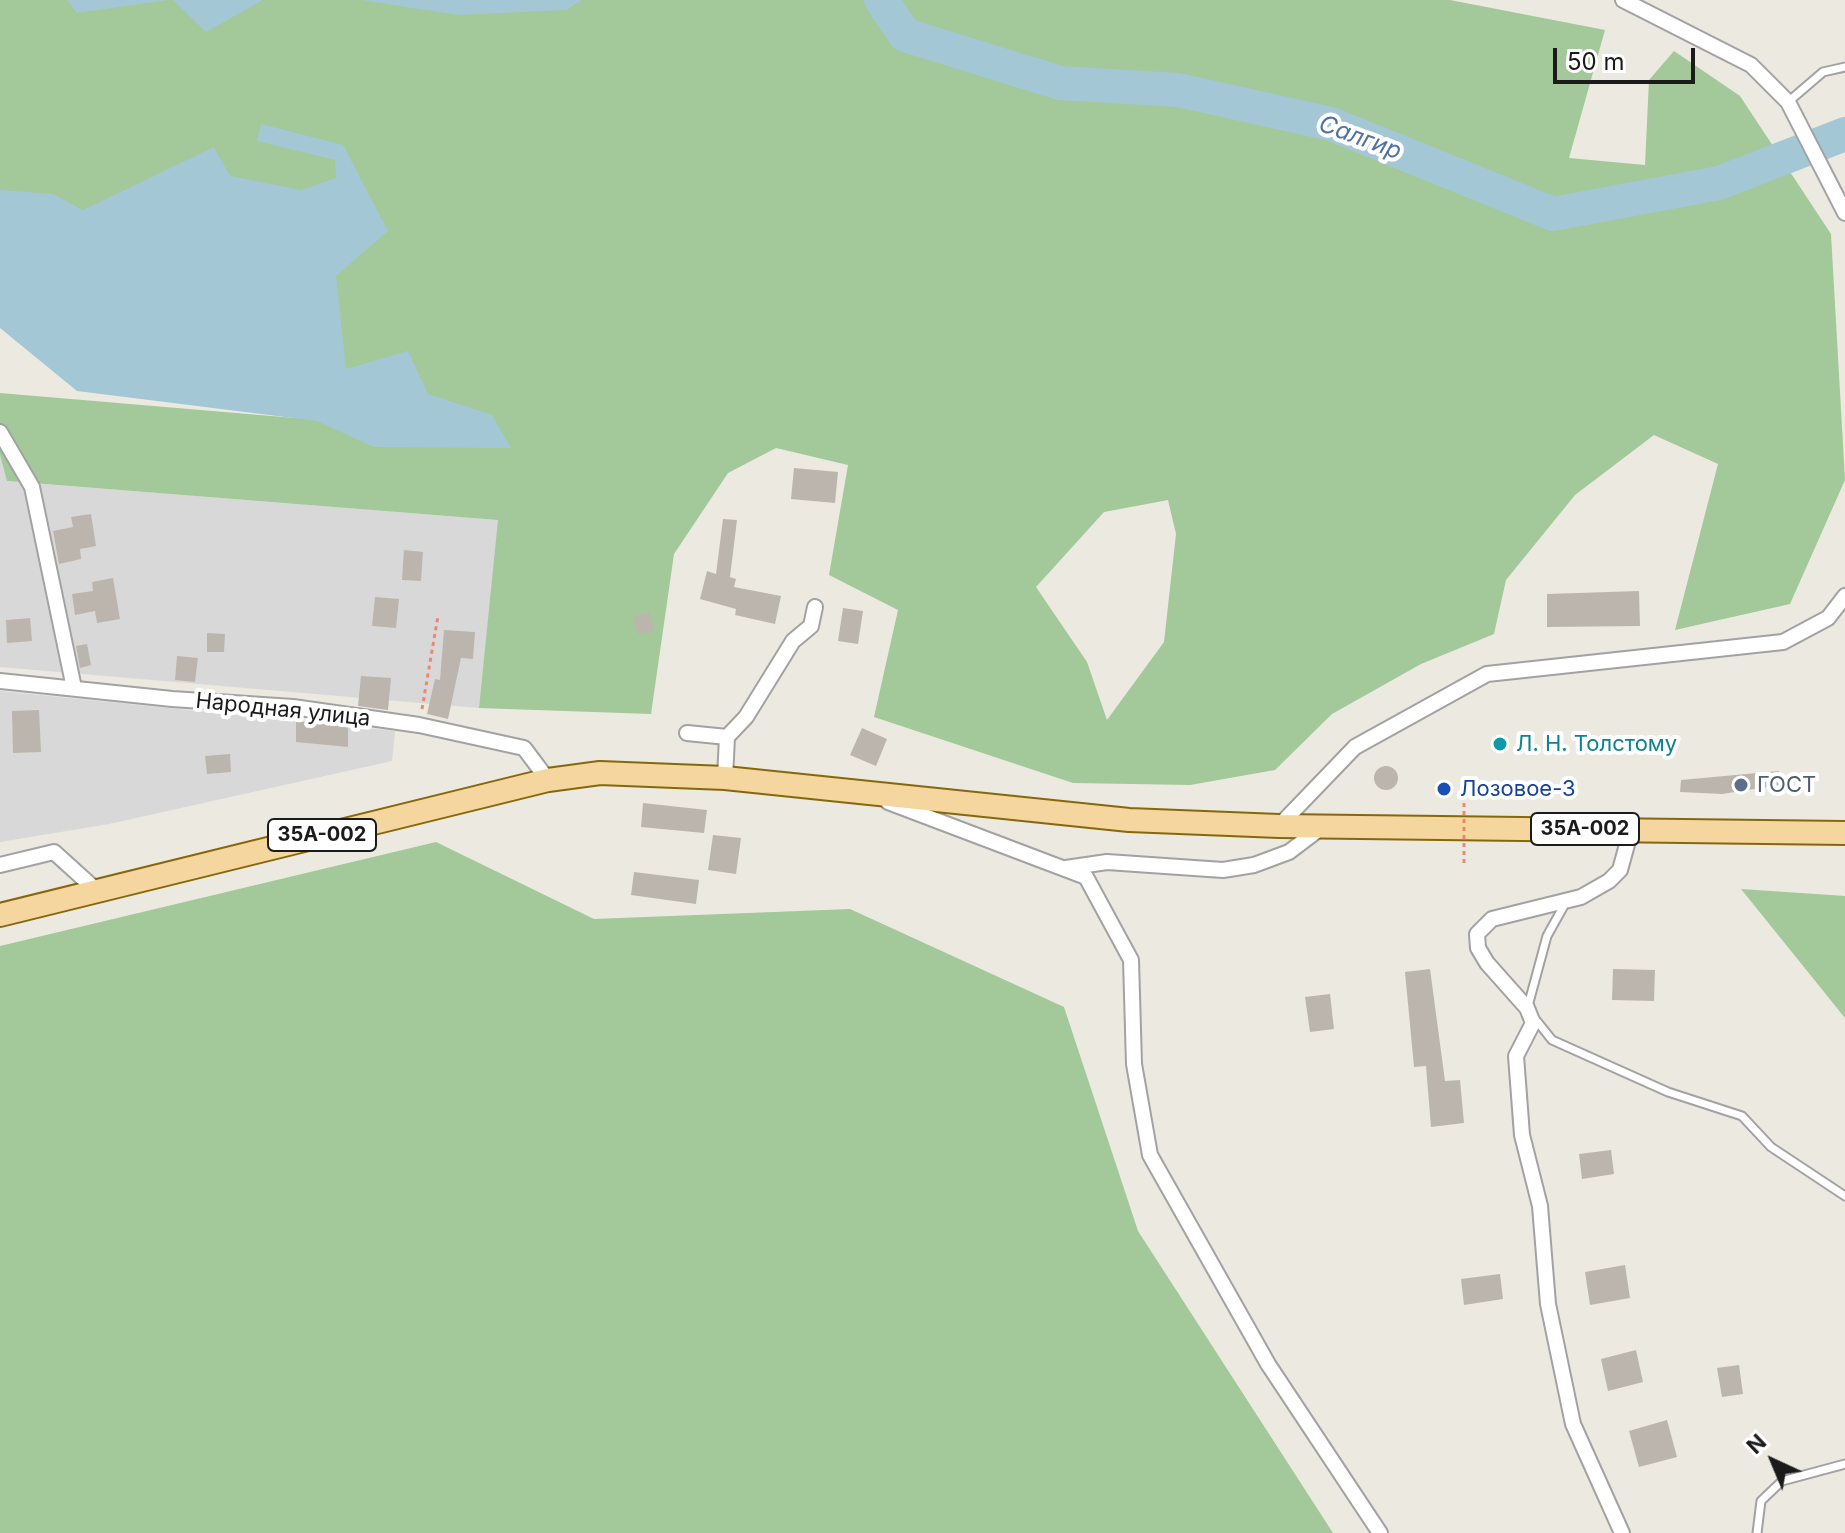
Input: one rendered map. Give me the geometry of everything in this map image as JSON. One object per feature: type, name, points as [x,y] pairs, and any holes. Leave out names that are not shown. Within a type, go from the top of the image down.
[{"type":"main road","name":"35А-002","points":[[0,915],[548,780],[600,773],[725,778],[1129,820],[1279,826],[1845,833]]},
{"type":"street","points":[[1623,0],[1751,65],[1788,102],[1802,123],[1836,185],[1845,213]]},
{"type":"street","points":[[0,432],[32,487],[74,688]]},
{"type":"street","points":[[1279,826],[1355,747],[1487,674],[1783,642],[1828,618],[1845,596]]},
{"type":"street","points":[[725,778],[727,737],[746,717],[793,641],[811,626],[815,607]]},
{"type":"street","name":"Народная улица","points":[[0,681],[293,707],[419,725],[524,748],[548,780]]},
{"type":"street","points":[[687,733],[727,737]]},
{"type":"street","points":[[861,792],[1086,877],[1131,960],[1134,1064],[1150,1155],[1268,1364],[1380,1533]]},
{"type":"street","points":[[1062,868],[1107,862],[1223,870],[1254,865],[1289,852],[1324,826]]},
{"type":"street","points":[[1622,1533],[1573,1424],[1548,1304],[1540,1206],[1522,1135],[1516,1056],[1533,1023],[1527,1008],[1487,963],[1478,948],[1477,934],[1492,919],[1567,900],[1609,881],[1620,870],[1631,830]]},
{"type":"street","points":[[0,865],[54,852],[96,890]]},
{"type":"lane","points":[[1788,102],[1823,72],[1845,67]]},
{"type":"lane","points":[[1567,900],[1547,936],[1527,1008],[1552,1040],[1668,1092],[1742,1116],[1771,1147],[1845,1196]]},
{"type":"lane","points":[[1757,1533],[1761,1501],[1782,1481],[1845,1464]]},
{"type":"path","points":[[419,725],[438,616]]},
{"type":"path","points":[[1464,786],[1464,863]]},
{"type":"shaded area","points":[[0,455],[7,481],[499,520],[479,708],[0,667]]},
{"type":"shaded area","points":[[0,691],[395,731],[392,761],[109,824],[0,842]]},
{"type":"green space","points":[[0,0],[1450,0],[1605,30],[1569,158],[1645,165],[1649,80],[1674,51],[1740,96],[1831,234],[1845,480],[1790,604],[1675,630],[1718,464],[1654,435],[1575,495],[1506,580],[1494,634],[1421,664],[1332,714],[1275,770],[1190,785],[1073,783],[874,717],[898,610],[829,575],[848,465],[776,448],[728,473],[674,554],[651,714],[479,708],[498,520],[7,481],[0,455],[0,393],[295,418],[0,219]],"holes":[[[1168,500],[1176,534],[1164,642],[1107,720],[1087,662],[1036,587],[1104,512]]]},
{"type":"green space","points":[[436,842],[594,919],[850,909],[1064,1007],[1138,1231],[1333,1533],[0,1533],[0,946]]},
{"type":"green space","points":[[1741,889],[1845,896],[1845,1018]]},
{"type":"water","points":[[67,0],[168,0],[77,13]]},
{"type":"water","points":[[173,0],[263,0],[206,32]]},
{"type":"water","points":[[361,0],[582,0],[566,10],[458,15]]},
{"type":"water","points":[[261,124],[343,145],[388,231],[336,276],[346,369],[408,351],[428,394],[492,415],[511,448],[374,447],[317,421],[77,391],[0,328],[0,190],[53,194],[83,210],[214,147],[230,176],[301,190],[336,178],[335,160],[257,141]]},
{"type":"building","points":[[794,468],[838,472],[835,503],[791,499]]},
{"type":"building","points":[[91,514],[96,546],[80,549],[81,559],[59,564],[53,531],[73,527],[71,517]]},
{"type":"building","points":[[723,519],[737,520],[730,577],[736,579],[734,587],[781,596],[775,624],[735,615],[736,609],[700,599],[707,571],[716,574]]},
{"type":"building","points":[[404,550],[423,552],[421,581],[402,580]]},
{"type":"building","points":[[113,578],[120,619],[97,623],[95,611],[75,615],[72,594],[93,591],[92,582]]},
{"type":"building","points":[[1639,591],[1640,626],[1547,627],[1547,594]]},
{"type":"building","points":[[375,597],[399,599],[396,628],[372,626]]},
{"type":"building","points":[[843,608],[863,611],[858,644],[838,641]]},
{"type":"building","points":[[649,612],[654,630],[638,634],[633,617]]},
{"type":"building","points":[[30,618],[32,641],[7,643],[6,620]]},
{"type":"building","points":[[444,630],[475,632],[473,659],[461,658],[448,719],[427,714],[435,679],[440,680]]},
{"type":"building","points":[[207,633],[225,634],[224,652],[207,652]]},
{"type":"building","points":[[87,644],[91,665],[80,668],[76,646]]},
{"type":"building","points":[[177,656],[198,658],[195,682],[175,680]]},
{"type":"building","points":[[361,676],[391,678],[388,710],[358,706]]},
{"type":"building","points":[[39,710],[41,752],[13,753],[12,711]]},
{"type":"building","points":[[296,721],[348,726],[348,747],[296,742]]},
{"type":"building","points":[[862,728],[887,739],[876,766],[850,755]]},
{"type":"building","points":[[230,754],[231,772],[207,774],[205,756]]},
{"type":"building","points":[[1386,766],[1395,769],[1398,778],[1395,787],[1386,790],[1377,787],[1374,778],[1377,769]]},
{"type":"building","points":[[1779,771],[1780,785],[1722,794],[1680,792],[1681,780]]},
{"type":"building","points":[[643,803],[707,810],[704,833],[641,827]]},
{"type":"building","points":[[713,835],[741,838],[736,874],[708,870]]},
{"type":"building","points":[[634,872],[699,880],[696,904],[631,895]]},
{"type":"building","points":[[1430,969],[1445,1081],[1460,1080],[1464,1123],[1431,1127],[1426,1066],[1414,1067],[1405,972]]},
{"type":"building","points":[[1613,969],[1655,970],[1654,1001],[1612,1000]]},
{"type":"building","points":[[1330,994],[1334,1029],[1310,1032],[1305,997]]},
{"type":"building","points":[[1611,1150],[1614,1174],[1582,1179],[1579,1154]]},
{"type":"building","points":[[1625,1265],[1630,1298],[1590,1305],[1585,1272]]},
{"type":"building","points":[[1500,1274],[1503,1299],[1464,1305],[1461,1279]]},
{"type":"building","points":[[1636,1350],[1643,1382],[1608,1391],[1601,1359]]},
{"type":"building","points":[[1739,1365],[1743,1394],[1722,1397],[1717,1368]]},
{"type":"building","points":[[1667,1420],[1677,1457],[1639,1467],[1629,1431]]},
{"type":"waterway","name":"Салгир","points":[[881,0],[905,35],[1060,83],[1178,90],[1331,124],[1553,214],[1719,183],[1845,134]]},
{"type":"place","name":"Л. Н. Толстому","points":[[1500,744]]},
{"type":"place","name":"ГОСТ","points":[[1741,785]]},
{"type":"place","name":"Лозовое-3","points":[[1444,789]]}]
